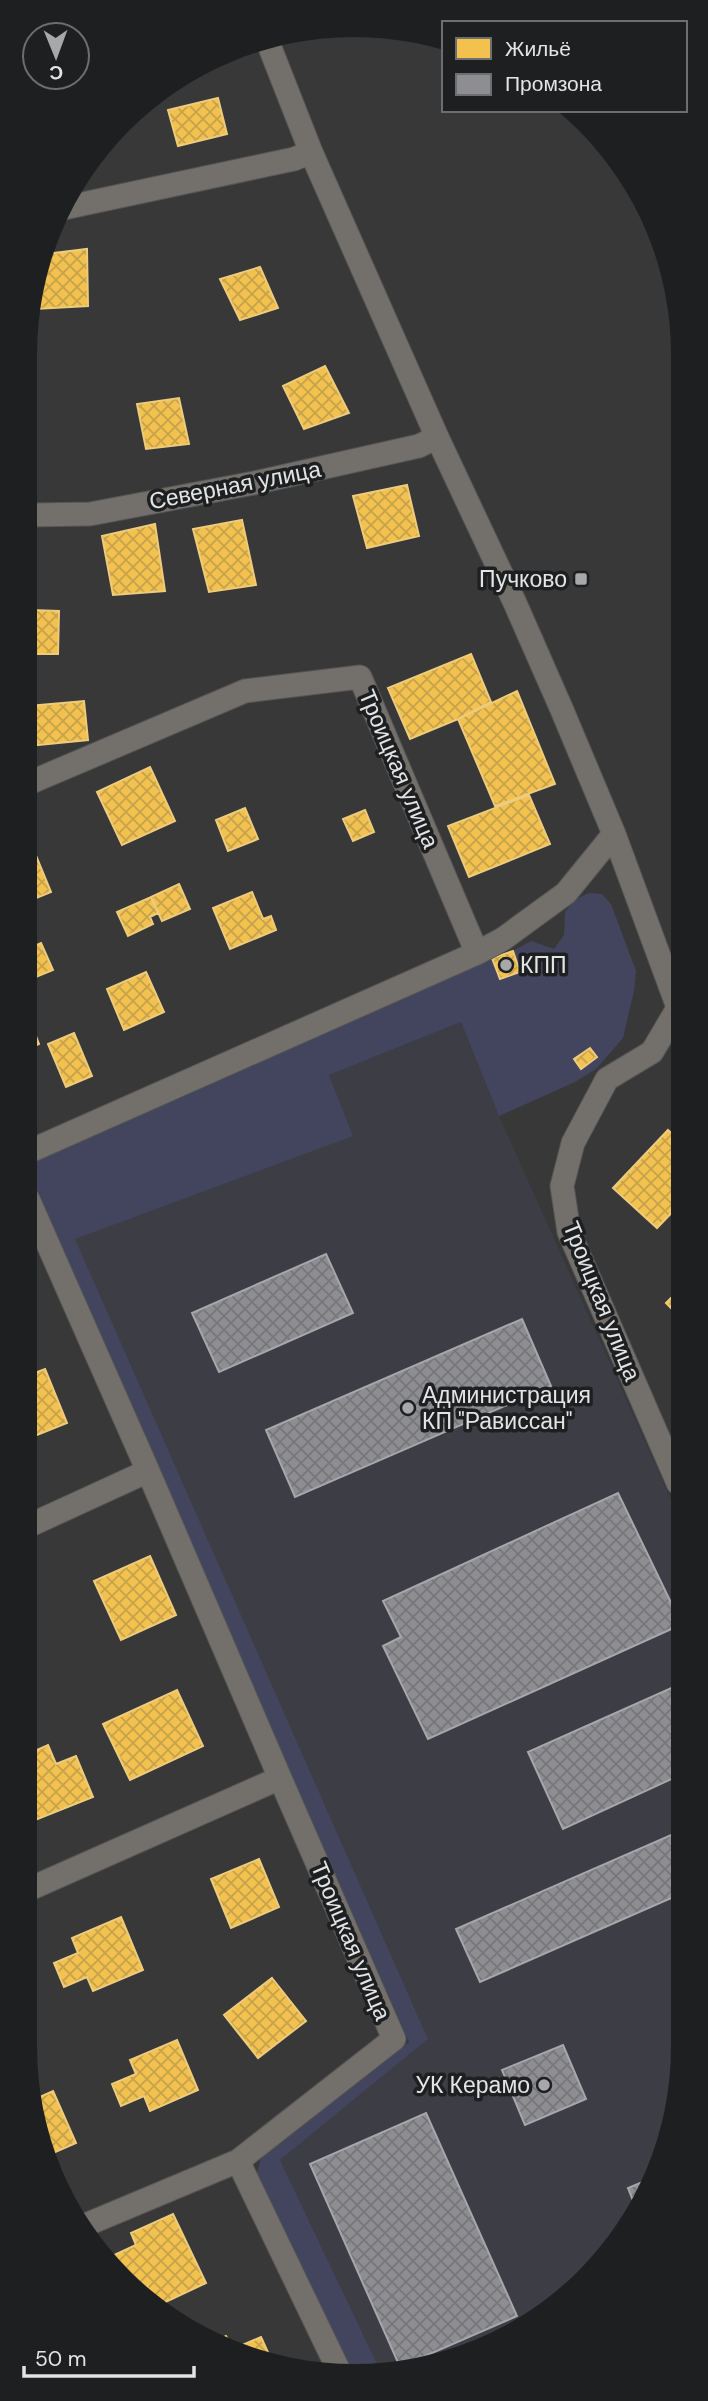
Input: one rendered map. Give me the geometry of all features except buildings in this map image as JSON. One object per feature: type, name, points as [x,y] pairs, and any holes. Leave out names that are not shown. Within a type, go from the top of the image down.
[{"type":"street","points":[[270,48],[311,152],[437,437],[515,603],[614,834],[671,985]]},
{"type":"street","points":[[73,206],[294,159],[311,152]]},
{"type":"street","name":"Северная улица","points":[[37,515],[90,514],[240,486],[419,446],[437,437]]},
{"type":"street","name":"Троицкая улица","points":[[37,780],[245,691],[360,677],[477,953]]},
{"type":"street","points":[[37,1148],[477,953],[503,939],[566,893],[614,834]]},
{"type":"street","name":"Троицкая улица","points":[[671,1022],[652,1052],[607,1079],[573,1143],[562,1185],[569,1231],[671,1467]]},
{"type":"street","name":"Троицкая улица","points":[[37,1221],[394,2039],[238,2161],[90,2223]]},
{"type":"street","points":[[37,1522],[148,1471]]},
{"type":"street","points":[[37,1886],[280,1777]]},
{"type":"street","points":[[238,2161],[336,2364]]},
{"type":"shaded area","points":[[589,893],[602,894],[611,904],[636,971],[623,1038],[596,1069],[575,1082],[499,1116],[461,1022],[329,1075],[353,1136],[75,1239],[428,2039],[280,2160],[377,2364],[348,2364],[255,2179],[262,2155],[409,2042],[37,1195],[37,1159],[492,958],[500,979],[520,972],[513,951],[531,941],[554,949],[564,935],[565,912],[574,900]]},
{"type":"shaded area","points":[[461,1022],[499,1116],[671,1499],[671,2068],[665,2109],[654,2149],[629,2206],[606,2240],[563,2286],[547,2299],[513,2322],[475,2340],[416,2358],[377,2364],[280,2160],[428,2039],[74,1239],[352,1136],[329,1075]]},
{"type":"place","name":"Пучково","points":[[581,579]]},
{"type":"place","name":"КПП","points":[[506,965]]},
{"type":"place","name":"Администрация КП \"Рависсан\"","points":[[408,1408]]},
{"type":"place","name":"УК Керамо","points":[[544,2085]]}]
